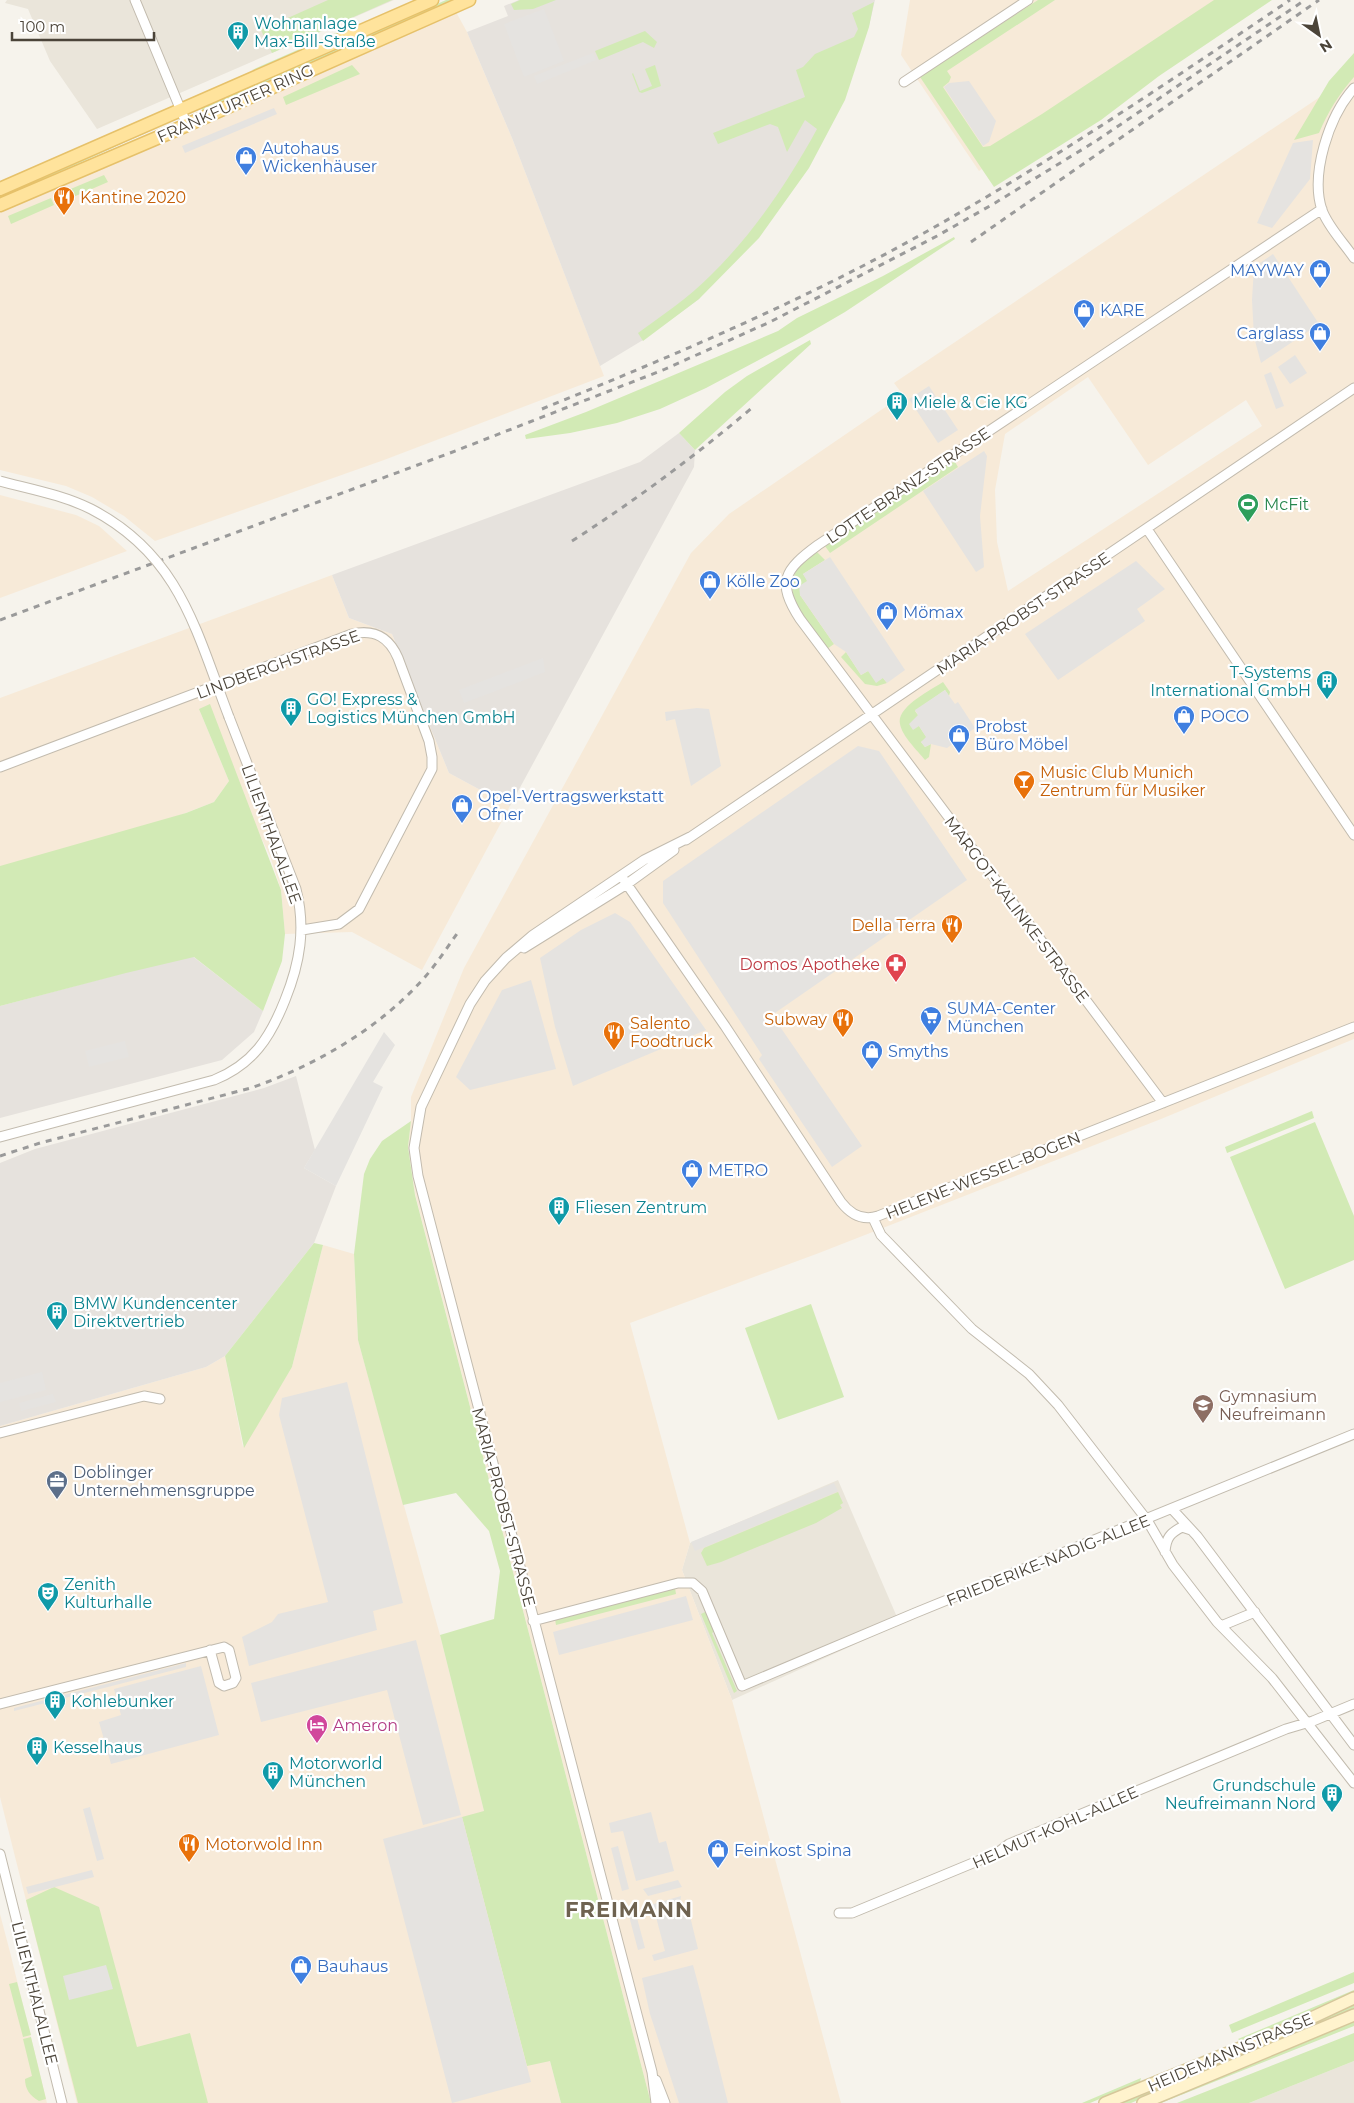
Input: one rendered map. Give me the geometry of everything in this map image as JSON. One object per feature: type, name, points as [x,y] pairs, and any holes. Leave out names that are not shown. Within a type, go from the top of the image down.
[{"type":"main road","name":"FRANKFURTER RING","points":[[0,189],[432,0]]},
{"type":"main road","name":"FRANKFURTER RING","points":[[0,205],[187,125],[469,0]]},
{"type":"main road","name":"HEIDEMANNSTRASSE","points":[[1105,2103],[1292,2027],[1354,1998]]},
{"type":"main road","name":"HEIDEMANNSTRASSE","points":[[1143,2103],[1354,2015]]},
{"type":"street","points":[[135,0],[187,125]]},
{"type":"street","points":[[904,82],[1028,0]]},
{"type":"street","points":[[1354,88],[1334,117],[1322,151],[1319,193],[1322,209],[1328,222],[1354,258]]},
{"type":"street","name":"LOTTE-BRANZ-STRASSE","points":[[872,714],[788,600],[785,582],[794,565],[818,545],[1322,209]]},
{"type":"street","name":"MARIA-PROBST-STRASSE","points":[[506,958],[627,884],[690,837],[1354,388]]},
{"type":"street","name":"LILIENTHALALLEE","points":[[0,482],[54,495],[90,509],[126,531],[146,549],[164,570],[182,598],[296,889],[301,912],[302,930],[296,969],[276,1022],[262,1046],[240,1066],[223,1076],[203,1084],[0,1137]]},
{"type":"street","points":[[1147,529],[1354,835]]},
{"type":"street","name":"LINDBERGHSTRASSE","points":[[0,767],[352,634],[374,632],[380,635],[386,639],[394,650],[429,741],[432,769],[360,909],[339,924],[302,930]]},
{"type":"street","name":"MARGOT-KALINKE-STRASSE","points":[[872,714],[1163,1103]]},
{"type":"street","name":"MARIA-PROBST-STRASSE","points":[[656,2103],[652,2072],[418,1176],[414,1148],[421,1107],[436,1074],[470,1004],[486,981],[506,958],[533,935],[621,875],[644,860],[690,837]]},
{"type":"street","name":"HELENE-WESSEL-BOGEN","points":[[621,875],[725,1026],[841,1202],[855,1215],[873,1218],[1354,1027]]},
{"type":"street","points":[[873,1218],[881,1235],[961,1318],[984,1339],[1029,1374],[1048,1394],[1147,1520],[1173,1565],[1221,1626],[1272,1678],[1354,1783]]},
{"type":"street","points":[[0,1433],[144,1396],[160,1399]]},
{"type":"street","name":"FRIEDERIKE-NADIG-ALLEE","points":[[533,1621],[678,1583],[693,1583],[702,1591],[742,1686],[915,1613],[1354,1434]]},
{"type":"street","points":[[1172,1509],[1192,1530],[1354,1745]]},
{"type":"street","points":[[1165,1552],[1166,1540],[1170,1534],[1182,1527],[1192,1530]]},
{"type":"street","points":[[1221,1626],[1255,1612]]},
{"type":"street","points":[[0,1704],[210,1650],[224,1647],[228,1650],[236,1678],[233,1684],[224,1686],[219,1683],[210,1650]]},
{"type":"street","name":"HELMUT-KOHL-ALLEE","points":[[839,1913],[852,1913],[1286,1729],[1354,1704]]},
{"type":"street","name":"LILIENTHALALLEE","points":[[0,1854],[62,2103]]},
{"type":"street","name":"MARIA-PROBST-STRASSE","points":[[652,2072],[665,2103]]},
{"type":"shaded area","points":[[7,0],[394,0],[97,129],[50,61],[28,9],[5,3]]},
{"type":"shaded area","points":[[519,0],[875,0],[869,26],[822,139],[699,299],[643,340],[600,366],[512,138],[467,32],[508,16],[504,6]]},
{"type":"shaded area","points":[[910,0],[1247,0],[979,171],[901,55]]},
{"type":"shaded area","points":[[544,9],[564,61],[524,77],[504,24]]},
{"type":"shaded area","points":[[456,12],[467,32],[512,138],[604,376],[384,460],[155,541],[124,516],[92,497],[66,486],[0,470],[0,209]]},
{"type":"shaded area","points":[[593,53],[596,60],[537,84],[534,76]]},
{"type":"shaded area","points":[[1354,74],[1354,1039],[1161,1119],[819,1253],[630,1323],[690,1543],[682,1570],[732,1700],[841,2103],[651,2103],[415,1194],[408,1147],[411,1097],[464,968],[691,553],[729,514],[903,395],[894,383]],"holes":[[[1088,377],[1148,465],[1246,400],[1262,426],[1008,591],[997,542],[995,490],[1005,434]]]},
{"type":"shaded area","points":[[969,81],[996,121],[989,142],[983,146],[944,87],[949,83]]},
{"type":"shaded area","points":[[274,108],[277,114],[185,153],[182,146]]},
{"type":"shaded area","points":[[1313,140],[1310,179],[1272,228],[1257,223],[1293,143]]},
{"type":"shaded area","points":[[1273,254],[1319,324],[1261,363],[1254,337],[1252,300],[1254,267]]},
{"type":"shaded area","points":[[1295,355],[1307,373],[1290,384],[1278,367]]},
{"type":"shaded area","points":[[1271,372],[1284,406],[1276,409],[1264,375]]},
{"type":"shaded area","points":[[929,386],[958,430],[938,443],[909,399]]},
{"type":"shaded area","points":[[679,433],[695,450],[694,467],[510,806],[449,773],[392,634],[349,618],[332,575],[640,462]]},
{"type":"shaded area","points":[[984,451],[987,456],[980,516],[984,567],[976,572],[923,491]]},
{"type":"shaded area","points":[[0,495],[76,515],[99,526],[127,551],[0,598]]},
{"type":"shaded area","points":[[830,557],[905,670],[887,683],[883,678],[876,683],[868,671],[861,675],[846,652],[834,644],[800,595],[799,586],[807,581],[803,574]]},
{"type":"shaded area","points":[[1136,561],[1165,589],[1137,609],[1145,621],[1058,680],[1025,634]]},
{"type":"shaded area","points":[[332,575],[349,618],[392,634],[449,773],[510,806],[422,970],[352,932],[285,934],[281,890],[270,856],[199,709],[229,781],[214,802],[178,816],[0,867],[0,698]]},
{"type":"shaded area","points":[[543,658],[545,672],[464,703],[459,690]]},
{"type":"shaded area","points":[[945,690],[955,704],[958,702],[975,728],[947,748],[931,744],[925,747],[921,742],[926,737],[919,726],[913,730],[909,724],[918,715],[915,710]]},
{"type":"shaded area","points":[[697,708],[709,709],[721,766],[691,786],[675,719],[666,721],[665,712]]},
{"type":"shaded area","points":[[858,746],[879,751],[967,880],[772,1015],[862,1146],[832,1167],[759,1059],[762,1055],[663,903],[663,881]]},
{"type":"shaded area","points":[[615,913],[630,922],[706,1030],[573,1086],[555,1027],[540,958],[581,930]]},
{"type":"shaded area","points":[[191,955],[263,1011],[254,1032],[222,1060],[0,1118],[0,1006]]},
{"type":"shaded area","points":[[531,980],[556,1069],[470,1090],[456,1077],[502,990]]},
{"type":"shaded area","points":[[384,1032],[395,1045],[373,1082],[383,1087],[336,1186],[304,1168]]},
{"type":"shaded area","points":[[125,1041],[129,1057],[89,1067],[85,1051]]},
{"type":"shaded area","points":[[296,1076],[315,1150],[304,1168],[336,1186],[314,1243],[225,1356],[206,1367],[0,1426],[0,1163],[35,1149],[264,1088]]},
{"type":"shaded area","points":[[323,1245],[354,1254],[358,1340],[440,1635],[561,2103],[77,2103],[0,1797],[0,1426],[206,1367],[225,1356],[243,1447],[292,1367]]},
{"type":"shaded area","points":[[42,1372],[46,1390],[0,1402],[0,1383]]},
{"type":"shaded area","points":[[347,1382],[403,1603],[373,1611],[377,1630],[249,1666],[242,1637],[272,1622],[278,1614],[328,1602],[279,1415],[282,1398]]},
{"type":"shaded area","points":[[53,1394],[56,1402],[21,1411],[19,1403]]},
{"type":"shaded area","points":[[838,1480],[900,1624],[732,1700],[682,1570],[690,1543]]},
{"type":"shaded area","points":[[834,1483],[838,1491],[695,1551],[691,1542]]},
{"type":"shaded area","points":[[686,1596],[693,1620],[559,1655],[553,1632]]},
{"type":"shaded area","points":[[416,1640],[461,1815],[423,1825],[387,1690],[261,1722],[251,1683]]},
{"type":"shaded area","points":[[186,1663],[186,1667],[14,1711],[14,1708]]},
{"type":"shaded area","points":[[201,1666],[219,1735],[111,1764],[99,1722],[121,1715],[114,1689]]},
{"type":"shaded area","points":[[90,1807],[104,1859],[97,1861],[83,1809]]},
{"type":"shaded area","points":[[651,1812],[659,1843],[666,1841],[674,1871],[636,1881],[623,1831],[611,1833],[609,1823]]},
{"type":"shaded area","points":[[462,1817],[531,2082],[452,2103],[383,1839]]},
{"type":"shaded area","points":[[618,1846],[629,1889],[622,1891],[611,1848]]},
{"type":"shaded area","points":[[92,1870],[94,1877],[28,1894],[26,1887]]},
{"type":"shaded area","points":[[678,1880],[682,1887],[648,1896],[643,1889]]},
{"type":"shaded area","points":[[681,1896],[680,1903],[647,1911],[647,1906]]},
{"type":"shaded area","points":[[688,1908],[698,1949],[654,1961],[652,1955],[665,1951],[656,1917]]},
{"type":"shaded area","points":[[0,1914],[10,1952],[47,2103],[0,2103]]},
{"type":"shaded area","points":[[636,1914],[645,1948],[638,1950],[629,1916]]},
{"type":"shaded area","points":[[106,1965],[113,1989],[69,2000],[63,1976]]},
{"type":"shaded area","points":[[693,1965],[728,2103],[679,2103],[650,2014],[642,1978]]},
{"type":"shaded area","points":[[1354,2061],[1354,2103],[1249,2103]]},
{"type":"green space","points":[[328,0],[392,0],[272,53],[261,30]]},
{"type":"green space","points":[[446,0],[456,0],[203,111],[201,108]]},
{"type":"green space","points":[[520,0],[556,0],[533,9],[514,10],[511,4]]},
{"type":"green space","points":[[1038,0],[1055,0],[947,71],[951,77],[949,82],[943,87],[983,147],[990,146],[1042,114],[1214,0],[1272,0],[1159,76],[1101,120],[994,187],[920,77]]},
{"type":"green space","points":[[874,2],[869,27],[845,100],[809,168],[759,238],[699,299],[643,341],[638,333],[693,292],[741,243],[782,188],[817,129],[805,120],[787,152],[778,127],[770,124],[718,144],[713,133],[805,97],[796,70],[803,67],[815,54],[854,37],[858,29],[852,13]]},
{"type":"green space","points":[[343,30],[344,33],[259,69],[252,70]]},
{"type":"green space","points":[[645,31],[657,42],[654,48],[643,42],[599,60],[595,51]]},
{"type":"green space","points":[[1354,53],[1354,77],[1334,104],[1319,133],[1294,140],[1329,81]]},
{"type":"green space","points":[[352,65],[360,74],[286,105],[283,97]]},
{"type":"green space","points":[[655,65],[661,86],[642,93],[639,92],[632,74],[640,91],[652,86],[645,69]]},
{"type":"green space","points":[[173,119],[173,121],[0,199],[0,195]]},
{"type":"green space","points":[[104,175],[108,182],[64,201],[61,193]]},
{"type":"green space","points":[[51,198],[54,205],[11,224],[8,216]]},
{"type":"green space","points":[[954,237],[955,239],[845,312],[706,388],[660,409],[617,423],[570,433],[526,439],[525,435],[586,412],[778,331],[797,318],[883,276]]},
{"type":"green space","points":[[810,340],[811,344],[695,450],[679,433],[725,392],[747,376]]},
{"type":"green space","points":[[955,462],[958,467],[830,553],[825,546],[949,463]]},
{"type":"green space","points":[[817,552],[825,560],[803,574],[808,581],[800,595],[834,644],[827,649],[798,608],[792,586],[794,575],[801,564]]},
{"type":"green space","points":[[846,652],[861,675],[868,671],[883,678],[887,683],[877,686],[865,684],[841,657]]},
{"type":"green space","points":[[943,682],[950,692],[949,696],[945,690],[915,711],[918,715],[919,726],[927,738],[921,742],[925,747],[931,744],[929,757],[925,760],[901,729],[900,718],[903,711],[909,705]]},
{"type":"green space","points":[[210,704],[281,890],[285,934],[282,961],[263,1011],[194,957],[0,1006],[0,866],[186,813],[214,802],[229,781],[199,709]]},
{"type":"green space","points":[[1312,1111],[1314,1118],[1227,1153],[1225,1147]]},
{"type":"green space","points":[[411,1121],[408,1147],[415,1195],[651,2103],[561,2103],[550,2061],[527,2066],[462,1817],[484,1811],[440,1635],[494,1619],[500,1571],[489,1531],[456,1493],[403,1505],[358,1340],[354,1254],[364,1174],[370,1159],[382,1141]]},
{"type":"green space","points":[[1315,1122],[1354,1216],[1354,1260],[1285,1289],[1230,1157]]},
{"type":"green space","points":[[314,1243],[323,1245],[292,1367],[244,1448],[225,1356]]},
{"type":"green space","points":[[811,1304],[844,1397],[778,1420],[745,1328]]},
{"type":"green space","points":[[838,1492],[843,1503],[840,1505],[842,1508],[816,1523],[707,1566],[701,1553],[704,1548]]},
{"type":"green space","points":[[675,1588],[676,1594],[556,1625],[555,1619]]},
{"type":"green space","points":[[707,1611],[715,1631],[712,1633],[737,1691],[734,1693],[701,1614]]},
{"type":"green space","points":[[54,1887],[99,1907],[137,2047],[190,2033],[208,2103],[78,2103],[26,1900]]},
{"type":"green space","points":[[1354,1972],[1354,1983],[1232,2033],[1229,2025]]},
{"type":"green space","points":[[17,1982],[31,2035],[23,2037],[9,1984]]},
{"type":"green space","points":[[1354,1990],[1354,1993],[1243,2043],[1238,2039]]},
{"type":"green space","points":[[1354,2003],[1354,2009],[1131,2103],[1115,2103],[1230,2058]]},
{"type":"green space","points":[[1354,2019],[1354,2026],[1161,2103],[1155,2103]]},
{"type":"green space","points":[[1354,2033],[1354,2061],[1249,2103],[1177,2103]]},
{"type":"green space","points":[[31,2037],[46,2099],[39,2101],[29,2092],[25,2083],[25,2079],[32,2076],[23,2039]]},
{"type":"green space","points":[[1141,2078],[1140,2082],[1090,2103],[1082,2103]]},
{"type":"railway","points":[[542,409],[736,327],[831,282],[924,233],[1064,149],[1155,91],[1290,0]]},
{"type":"railway","points":[[0,620],[450,453],[663,370],[770,322],[937,236],[995,203],[1096,141],[1305,0]]},
{"type":"railway","points":[[971,242],[1319,0]]},
{"type":"railway","points":[[572,541],[665,477],[753,407]]},
{"type":"railway","points":[[0,1156],[40,1143],[251,1088],[299,1068],[345,1043],[388,1013],[425,977],[459,931]]},
{"type":"place","name":"Wohnanlage Max-Bill-Straße","points":[[238,51]]},
{"type":"place","name":"Autohaus Wickenhäuser","points":[[246,176]]},
{"type":"place","name":"Kantine 2020","points":[[64,216]]},
{"type":"place","name":"MAYWAY","points":[[1320,289]]},
{"type":"place","name":"KARE","points":[[1084,329]]},
{"type":"place","name":"Carglass","points":[[1320,352]]},
{"type":"place","name":"Miele & Cie KG","points":[[897,421]]},
{"type":"place","name":"McFit","points":[[1248,523]]},
{"type":"place","name":"Kölle Zoo","points":[[710,600]]},
{"type":"place","name":"Mömax","points":[[887,631]]},
{"type":"place","name":"T-Systems International GmbH","points":[[1327,700]]},
{"type":"place","name":"GO! Express & Logistics München GmbH","points":[[291,727]]},
{"type":"place","name":"POCO","points":[[1184,735]]},
{"type":"place","name":"Probst Büro Möbel","points":[[959,754]]},
{"type":"place","name":"Music Club Munich Zentrum für Musiker","points":[[1024,800]]},
{"type":"place","name":"Opel-Vertragswerkstatt Ofner","points":[[462,824]]},
{"type":"place","name":"Della Terra","points":[[952,944]]},
{"type":"place","name":"Domos Apotheke","points":[[896,983]]},
{"type":"place","name":"SUMA-Center München","points":[[931,1036]]},
{"type":"place","name":"Subway","points":[[843,1038]]},
{"type":"place","name":"Salento Foodtruck","points":[[614,1051]]},
{"type":"place","name":"Smyths","points":[[872,1070]]},
{"type":"place","name":"METRO","points":[[692,1189]]},
{"type":"place","name":"Fliesen Zentrum","points":[[559,1226]]},
{"type":"place","name":"BMW Kundencenter Direktvertrieb","points":[[57,1331]]},
{"type":"place","name":"Gymnasium Neufreimann","points":[[1203,1424]]},
{"type":"place","name":"Doblinger Unternehmensgruppe","points":[[57,1500]]},
{"type":"place","name":"Zenith Kulturhalle","points":[[48,1612]]},
{"type":"place","name":"Kohlebunker","points":[[55,1720]]},
{"type":"place","name":"Ameron","points":[[317,1744]]},
{"type":"place","name":"Kesselhaus","points":[[37,1766]]},
{"type":"place","name":"Motorworld München","points":[[273,1791]]},
{"type":"place","name":"Grundschule Neufreimann Nord","points":[[1332,1813]]},
{"type":"place","name":"Motorwold Inn","points":[[189,1863]]},
{"type":"place","name":"Feinkost Spina","points":[[718,1869]]},
{"type":"place","name":"Bauhaus","points":[[301,1985]]},
{"type":"district","name":"FREIMANN","points":[[629,1910]]}]
